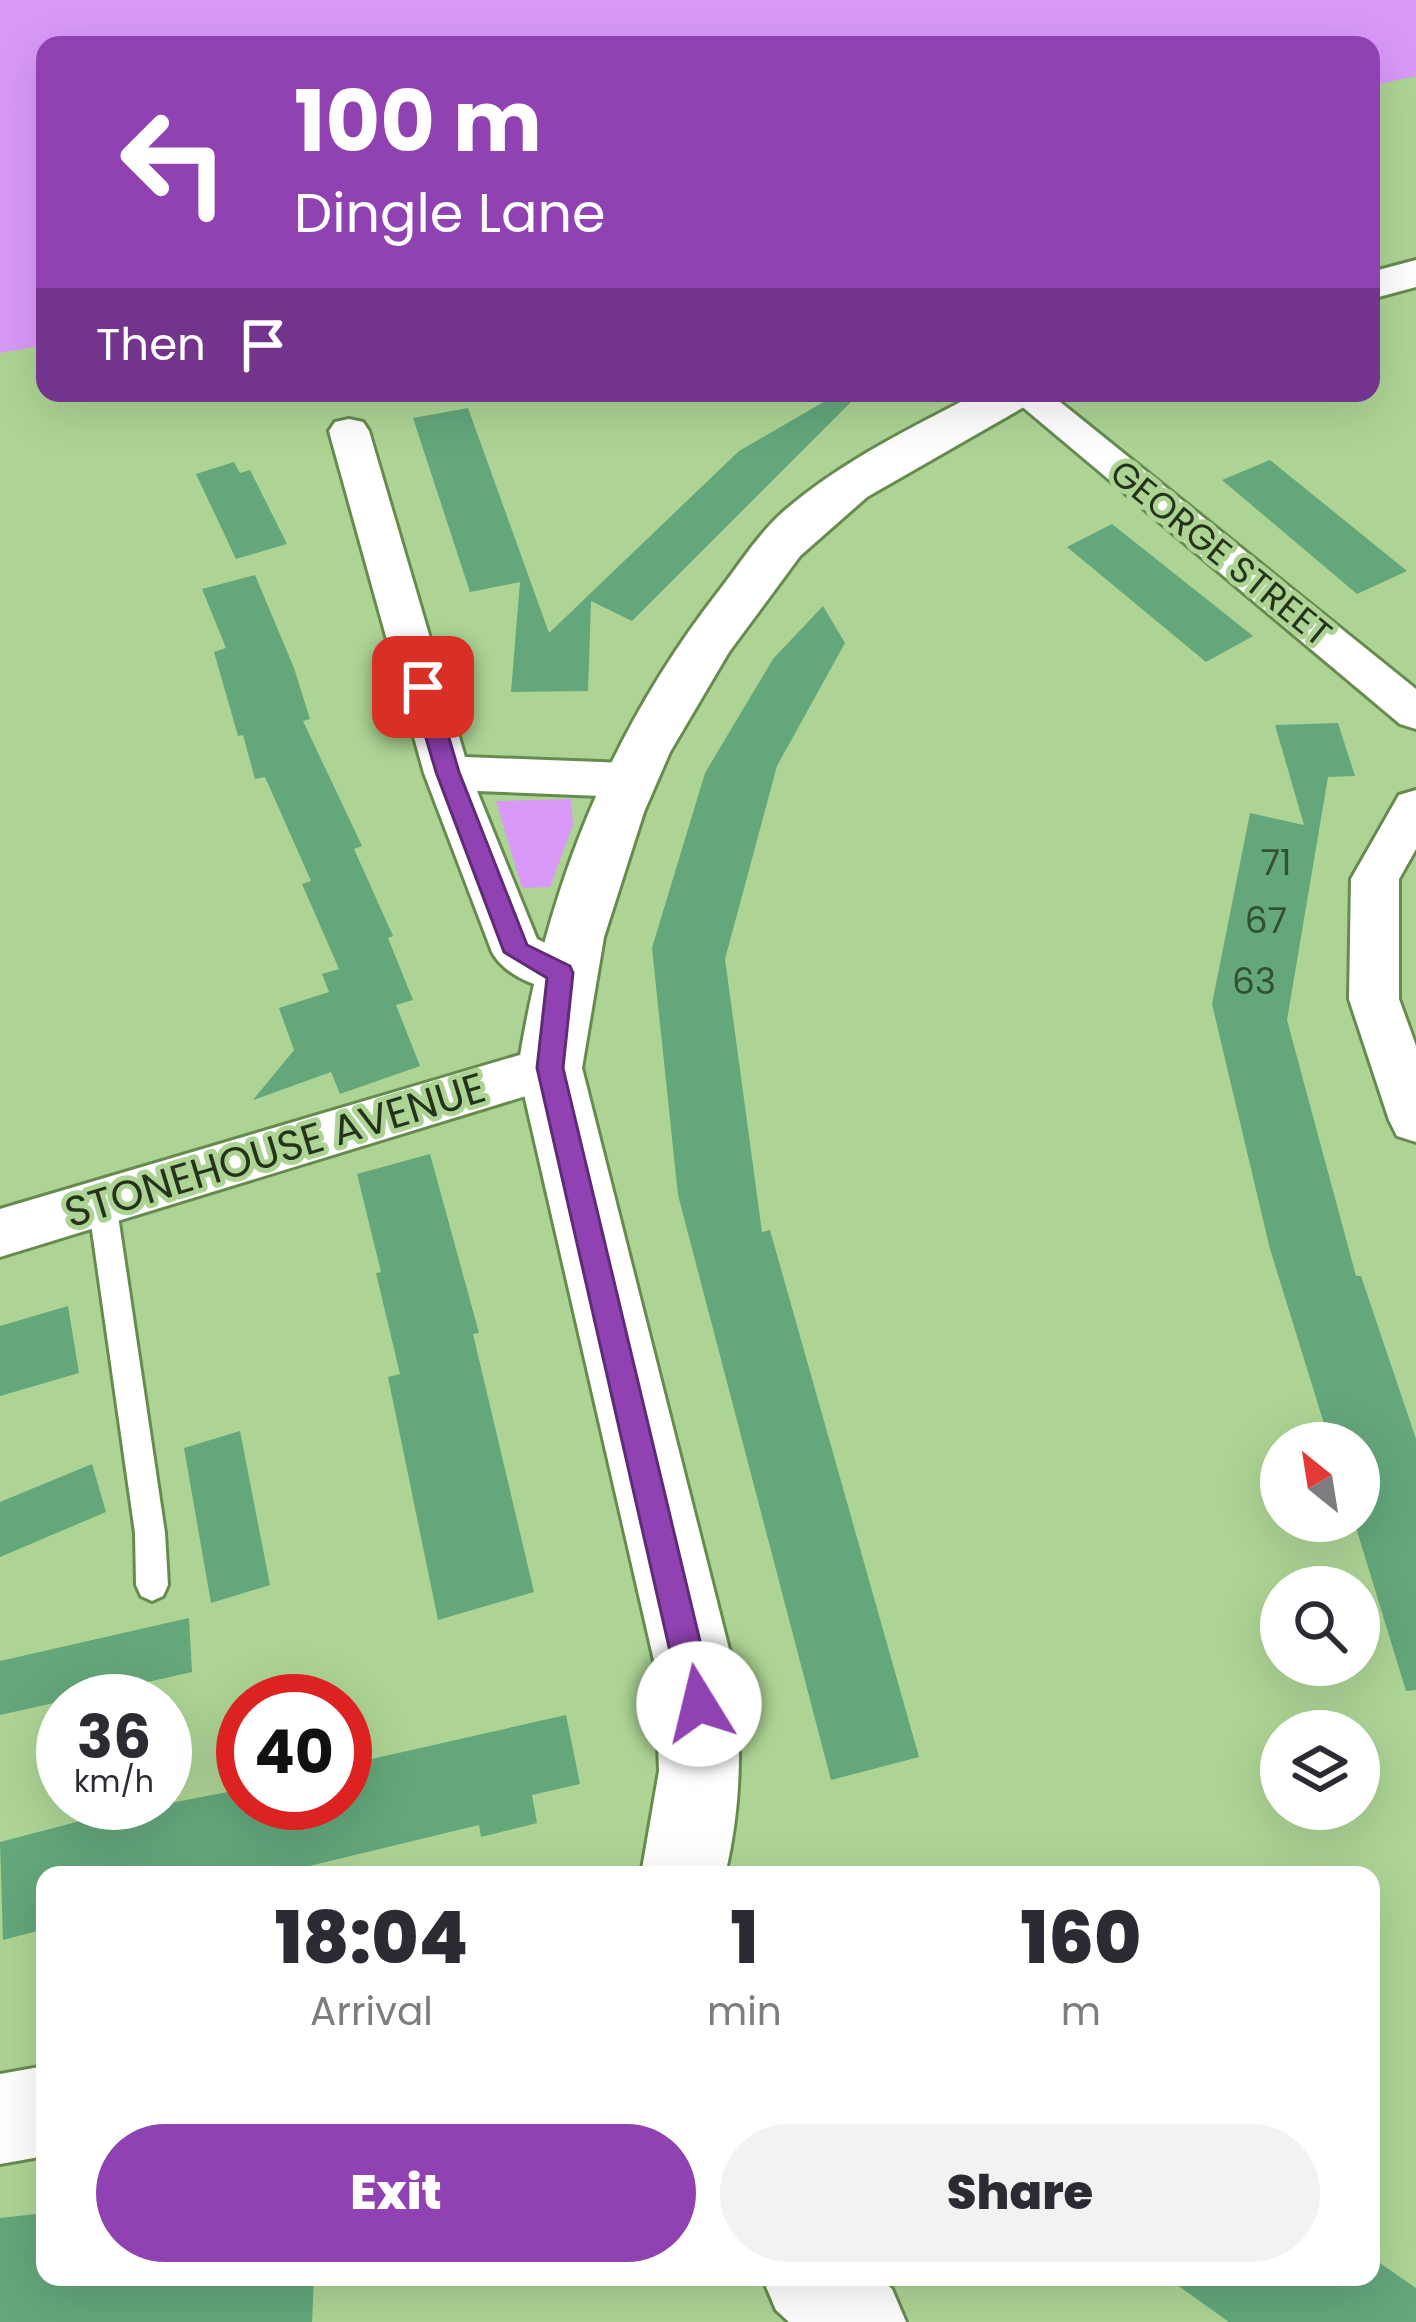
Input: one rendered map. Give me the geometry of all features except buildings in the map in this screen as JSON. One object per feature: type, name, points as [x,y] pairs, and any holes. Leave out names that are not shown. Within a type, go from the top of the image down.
[{"type":"street","points":[[1380,283],[1416,273]]},
{"type":"street","points":[[685,1866],[701,1805],[704,1743],[694,1665],[550,1068],[561,973],[626,780],[675,688],[726,616],[803,522],[914,447],[997,402]]},
{"type":"street","name":"GEORGE STREET","points":[[1036,402],[1416,713]]},
{"type":"street","points":[[349,431],[447,772],[517,952],[561,973]]},
{"type":"street","points":[[447,772],[626,780]]},
{"type":"street","points":[[1416,807],[1375,879],[1416,1120]]},
{"type":"street","name":"STONEHOUSE AVENUE","points":[[0,1232],[550,1068]]},
{"type":"street","points":[[0,2119],[36,2113]]},
{"type":"street","points":[[819,2286],[859,2322]]},
{"type":"lane","points":[[102,1202],[150,1533],[152,1585]]},
{"type":"shaded area","points":[[0,0],[1416,0],[1416,76],[1380,84],[1380,36],[36,36],[36,347],[0,353]]},
{"type":"shaded area","points":[[571,799],[573,824],[550,887],[522,888],[496,801]]},
{"type":"route","points":[[423,687],[447,772],[517,952],[561,973],[550,1068],[694,1665],[699,1704]]}]
